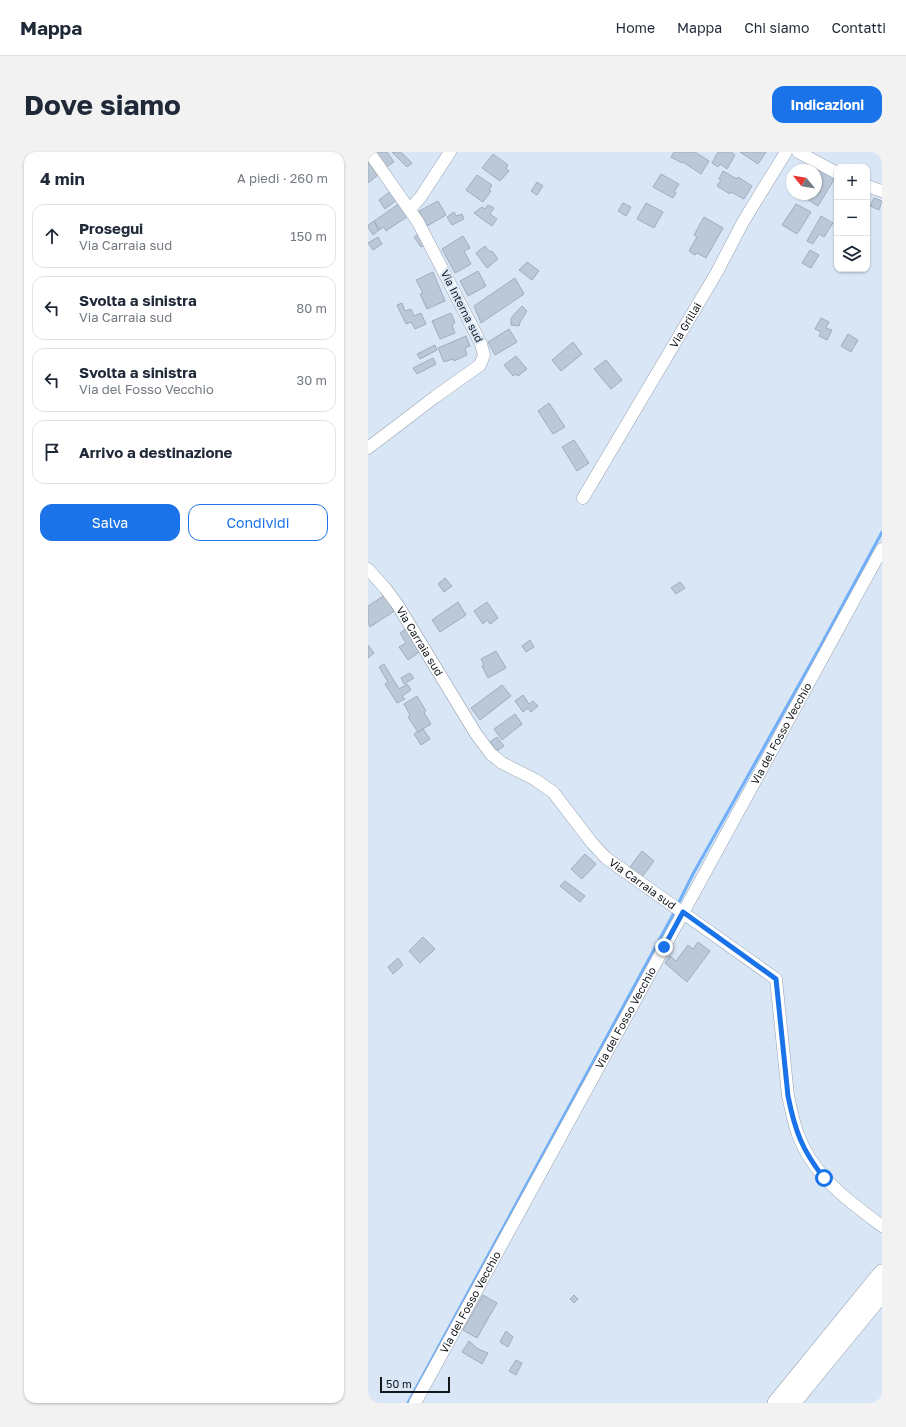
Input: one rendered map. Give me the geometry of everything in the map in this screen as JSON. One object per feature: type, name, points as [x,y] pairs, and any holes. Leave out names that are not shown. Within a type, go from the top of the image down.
[{"type":"highway","points":[[776,1403],[882,1273]]},
{"type":"highway","points":[[792,1403],[882,1293]]},
{"type":"street","name":"Via Interna sud","points":[[368,448],[476,368],[482,362],[484,355],[481,344],[427,238],[410,209],[370,152]]},
{"type":"street","points":[[410,209],[420,198],[450,152]]},
{"type":"street","name":"Via Grillai","points":[[583,498],[717,272],[743,222],[786,152]]},
{"type":"street","points":[[798,152],[834,171]]},
{"type":"street","points":[[870,187],[882,191]]},
{"type":"street","name":"Via del Fosso Vecchio","points":[[416,1403],[678,909],[882,549]]},
{"type":"street","name":"Via Carraia sud","points":[[368,569],[397,604],[476,734],[491,754],[502,763],[534,778],[548,787],[599,851],[621,869],[776,979],[788,1096],[794,1124],[800,1140],[810,1159],[824,1178],[843,1196],[882,1226]]},
{"type":"building","points":[[375,152],[387,152],[394,162],[386,167]]},
{"type":"building","points":[[392,152],[401,152],[412,163],[407,167]]},
{"type":"building","points":[[674,152],[695,152],[709,161],[701,174],[683,162],[682,163],[671,157]]},
{"type":"building","points":[[718,152],[731,152],[735,155],[727,169],[720,164],[718,167],[712,163]]},
{"type":"building","points":[[740,152],[766,152],[758,164]]},
{"type":"building","points":[[493,154],[508,165],[506,168],[509,171],[500,181],[482,168]]},
{"type":"building","points":[[368,162],[378,175],[368,183]]},
{"type":"building","points":[[723,171],[737,179],[738,177],[752,186],[744,199],[731,192],[730,194],[717,186],[721,180],[719,179]]},
{"type":"building","points":[[822,171],[834,177],[822,199]]},
{"type":"building","points":[[661,174],[679,184],[674,192],[676,193],[673,198],[653,187]]},
{"type":"building","points":[[477,175],[492,185],[489,190],[491,191],[483,202],[466,190]]},
{"type":"building","points":[[537,182],[543,186],[537,195],[531,191]]},
{"type":"building","points":[[391,191],[397,200],[385,209],[379,200]]},
{"type":"building","points":[[874,198],[882,201],[879,210],[870,206]]},
{"type":"building","points":[[809,200],[822,200],[818,206]]},
{"type":"building","points":[[438,201],[446,215],[427,226],[419,211]]},
{"type":"building","points":[[400,203],[408,216],[386,231],[384,227],[379,230],[374,221]]},
{"type":"building","points":[[623,203],[631,207],[626,216],[618,211]]},
{"type":"building","points":[[646,203],[663,212],[654,228],[637,219]]},
{"type":"building","points":[[796,204],[811,212],[797,234],[782,225]]},
{"type":"building","points":[[488,205],[494,208],[490,214],[497,219],[492,226],[474,213],[482,207],[485,209]]},
{"type":"building","points":[[454,212],[456,216],[462,214],[464,219],[452,225],[447,217]]},
{"type":"building","points":[[821,216],[833,223],[824,237],[819,234],[813,244],[807,241]]},
{"type":"building","points":[[704,217],[723,228],[706,258],[697,253],[695,255],[689,251],[697,237],[694,235]]},
{"type":"building","points":[[374,221],[379,230],[373,235],[368,225]]},
{"type":"building","points":[[420,233],[427,244],[421,247],[414,237]]},
{"type":"building","points":[[463,236],[470,248],[464,251],[471,264],[455,273],[442,249]]},
{"type":"building","points":[[378,237],[382,244],[373,250],[368,243]]},
{"type":"building","points":[[485,246],[490,252],[492,251],[498,259],[487,268],[476,253]]},
{"type":"building","points":[[810,250],[819,255],[811,268],[802,263]]},
{"type":"building","points":[[527,262],[539,271],[532,280],[519,270]]},
{"type":"building","points":[[478,271],[486,286],[468,296],[460,281]]},
{"type":"building","points":[[433,272],[445,301],[427,309],[420,294],[423,293],[416,280]]},
{"type":"building","points":[[515,278],[524,294],[481,323],[474,306]]},
{"type":"building","points":[[402,303],[405,311],[411,309],[414,316],[421,313],[426,324],[415,329],[411,322],[406,324],[397,305]]},
{"type":"building","points":[[522,306],[527,311],[519,326],[511,325],[511,318]]},
{"type":"building","points":[[451,313],[455,323],[452,325],[455,333],[440,339],[432,321]]},
{"type":"building","points":[[821,318],[829,322],[826,328],[832,330],[827,340],[819,336],[821,332],[815,329]]},
{"type":"building","points":[[509,329],[517,342],[495,355],[488,342]]},
{"type":"building","points":[[848,334],[858,340],[851,352],[841,346]]},
{"type":"building","points":[[466,336],[470,346],[465,348],[467,355],[454,361],[453,359],[444,362],[438,348]]},
{"type":"building","points":[[573,342],[582,354],[561,371],[552,360]]},
{"type":"building","points":[[435,345],[437,350],[420,359],[417,354]]},
{"type":"building","points":[[516,356],[527,369],[518,376],[516,374],[513,376],[504,365]]},
{"type":"building","points":[[433,358],[436,364],[417,374],[413,368]]},
{"type":"building","points":[[606,360],[622,380],[611,389],[594,369]]},
{"type":"building","points":[[549,403],[565,427],[553,434],[538,411]]},
{"type":"building","points":[[574,440],[589,463],[577,471],[562,447]]},
{"type":"building","points":[[445,578],[452,586],[444,592],[438,584]]},
{"type":"building","points":[[680,582],[685,588],[676,594],[671,588]]},
{"type":"building","points":[[385,595],[396,610],[370,627],[368,623],[368,606]]},
{"type":"building","points":[[458,602],[466,615],[440,632],[432,620]]},
{"type":"building","points":[[487,602],[498,618],[490,624],[487,620],[483,624],[474,611]]},
{"type":"building","points":[[407,628],[422,650],[408,660],[399,647],[406,643],[400,633]]},
{"type":"building","points":[[530,640],[534,647],[526,652],[522,646]]},
{"type":"building","points":[[368,645],[374,653],[368,658]]},
{"type":"building","points":[[496,651],[506,668],[488,678],[482,666],[484,665],[481,659]]},
{"type":"building","points":[[384,664],[399,689],[407,684],[411,690],[402,696],[405,699],[397,703],[385,684],[388,682],[379,667]]},
{"type":"building","points":[[410,673],[414,678],[404,684],[401,678]]},
{"type":"building","points":[[502,685],[511,696],[480,720],[471,708]]},
{"type":"building","points":[[523,695],[529,704],[533,701],[538,706],[531,712],[528,708],[523,712],[515,701]]},
{"type":"building","points":[[417,696],[426,711],[424,713],[431,724],[418,732],[408,717],[410,715],[404,704]]},
{"type":"building","points":[[515,714],[522,724],[502,740],[494,729]]},
{"type":"building","points":[[423,729],[430,739],[421,745],[414,734]]},
{"type":"building","points":[[497,737],[504,746],[497,751],[490,742]]},
{"type":"building","points":[[642,851],[654,861],[642,877],[630,867]]},
{"type":"building","points":[[585,854],[596,864],[582,879],[571,869]]},
{"type":"building","points":[[565,881],[585,896],[580,902],[560,886]]},
{"type":"building","points":[[423,937],[435,949],[420,963],[409,951]]},
{"type":"building","points":[[698,942],[710,951],[687,982],[665,963],[670,956],[676,961],[688,945],[693,949]]},
{"type":"building","points":[[398,958],[403,965],[393,974],[388,967]]},
{"type":"building","points":[[483,1295],[497,1303],[477,1338],[463,1330]]},
{"type":"building","points":[[574,1295],[578,1299],[574,1303],[570,1299]]},
{"type":"building","points":[[506,1331],[513,1337],[508,1347],[500,1342]]},
{"type":"building","points":[[469,1341],[478,1349],[488,1353],[482,1364],[462,1352]]},
{"type":"building","points":[[516,1360],[522,1363],[516,1375],[509,1371]]},
{"type":"waterway","points":[[677,906],[693,874],[820,647],[882,532]]},
{"type":"waterway","points":[[408,1403],[675,911]]},
{"type":"route","points":[[664,947],[683,912],[776,979],[788,1096],[792,1115],[803,1147],[824,1178]]}]
